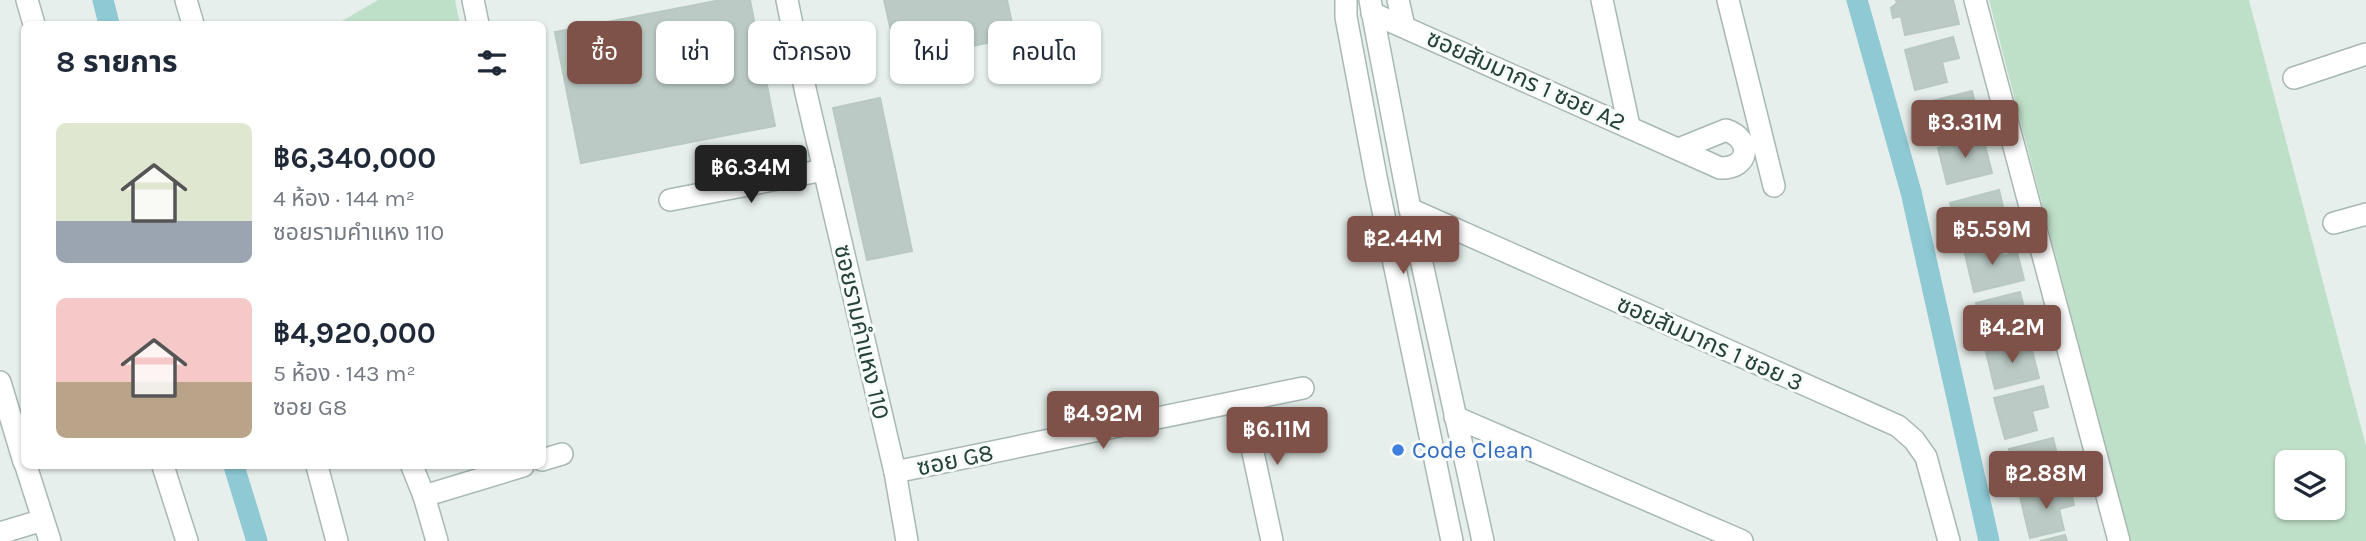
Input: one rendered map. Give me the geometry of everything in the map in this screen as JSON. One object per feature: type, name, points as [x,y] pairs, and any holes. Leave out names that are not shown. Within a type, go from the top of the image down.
[{"type":"street","points":[[27,0],[33,21]]},
{"type":"street","points":[[186,0],[192,21]]},
{"type":"street","points":[[473,0],[477,21]]},
{"type":"street","name":"ซอยรามคำแหง 110","points":[[787,0],[895,472],[907,541]]},
{"type":"street","points":[[1346,0],[1346,17],[1376,177],[1452,541]]},
{"type":"street","points":[[1398,0],[1404,26]]},
{"type":"street","points":[[1602,0],[1629,126]]},
{"type":"street","points":[[1728,0],[1774,186]]},
{"type":"street","points":[[1975,0],[2119,541]]},
{"type":"street","points":[[1371,6],[1410,209],[1483,541]]},
{"type":"street","name":"ซอยสัมมากร 1 ซอย A2","points":[[1371,6],[1404,26],[1679,149]]},
{"type":"street","points":[[2294,78],[2366,54]]},
{"type":"street","points":[[1376,177],[1402,168]]},
{"type":"street","points":[[670,200],[824,170]]},
{"type":"street","name":"ซอยสัมมากร 1 ซอย 3","points":[[1410,209],[1898,426],[1914,440],[1926,457],[1948,538]]},
{"type":"street","points":[[2334,223],[2366,214]]},
{"type":"street","points":[[0,382],[4,414],[21,454]]},
{"type":"street","name":"ซอย G8","points":[[895,472],[1303,388]]},
{"type":"street","points":[[1242,401],[1272,541]]},
{"type":"street","points":[[1455,417],[1742,541]]},
{"type":"street","points":[[1434,460],[1463,452]]},
{"type":"street","points":[[27,469],[50,541]]},
{"type":"street","points":[[164,469],[187,541]]},
{"type":"street","points":[[318,469],[337,541]]},
{"type":"street","points":[[412,469],[424,496],[437,541]]},
{"type":"street","points":[[424,496],[513,469]]},
{"type":"street","points":[[0,533],[43,520]]},
{"type":"green space","points":[[378,0],[455,0],[459,21],[342,21]]},
{"type":"green space","points":[[1989,0],[2249,0],[2366,446],[2366,541],[2130,541]]},
{"type":"building","points":[[721,0],[750,0],[754,21],[748,21],[748,84],[767,84],[775,126],[581,163],[555,32],[567,30],[567,84],[642,84],[642,21],[612,21]]},
{"type":"building","points":[[884,0],[1007,0],[1012,21],[988,21],[988,43],[974,46],[974,21],[890,21],[890,27]]},
{"type":"building","points":[[1896,0],[1953,0],[1959,24],[1905,35],[1901,16],[1893,18],[1891,8],[1897,3]]},
{"type":"building","points":[[1953,37],[1959,58],[1942,62],[1947,82],[1915,90],[1905,50]]},
{"type":"building","points":[[1972,91],[1981,127],[1937,138],[1928,102]]},
{"type":"building","points":[[880,98],[912,251],[867,260],[833,108]]},
{"type":"building","points":[[1983,137],[1992,173],[1947,184],[1938,148]]},
{"type":"building","points":[[1999,190],[2004,211],[1988,216],[1993,235],[1961,243],[1950,203]]},
{"type":"building","points":[[1999,240],[2003,256],[2017,252],[2024,280],[1974,292],[1964,250]]},
{"type":"building","points":[[2020,292],[2029,328],[1985,339],[1976,303]]},
{"type":"building","points":[[2030,342],[2039,378],[1995,389],[1986,352]]},
{"type":"building","points":[[2043,386],[2048,407],[2032,411],[2037,430],[2005,439],[1994,398]]},
{"type":"building","points":[[2053,438],[2062,474],[2018,485],[2009,449]]},
{"type":"building","points":[[2070,486],[2074,505],[2059,509],[2064,530],[2030,538],[2020,497]]},
{"type":"building","points":[[2065,535],[2067,541],[2040,541]]},
{"type":"waterway","points":[[103,0],[108,21]]},
{"type":"waterway","points":[[1857,0],[1911,192],[1989,541]]},
{"type":"waterway","points":[[235,469],[257,541]]},
{"type":"place","name":"Code Clean","points":[[1398,450]]}]
